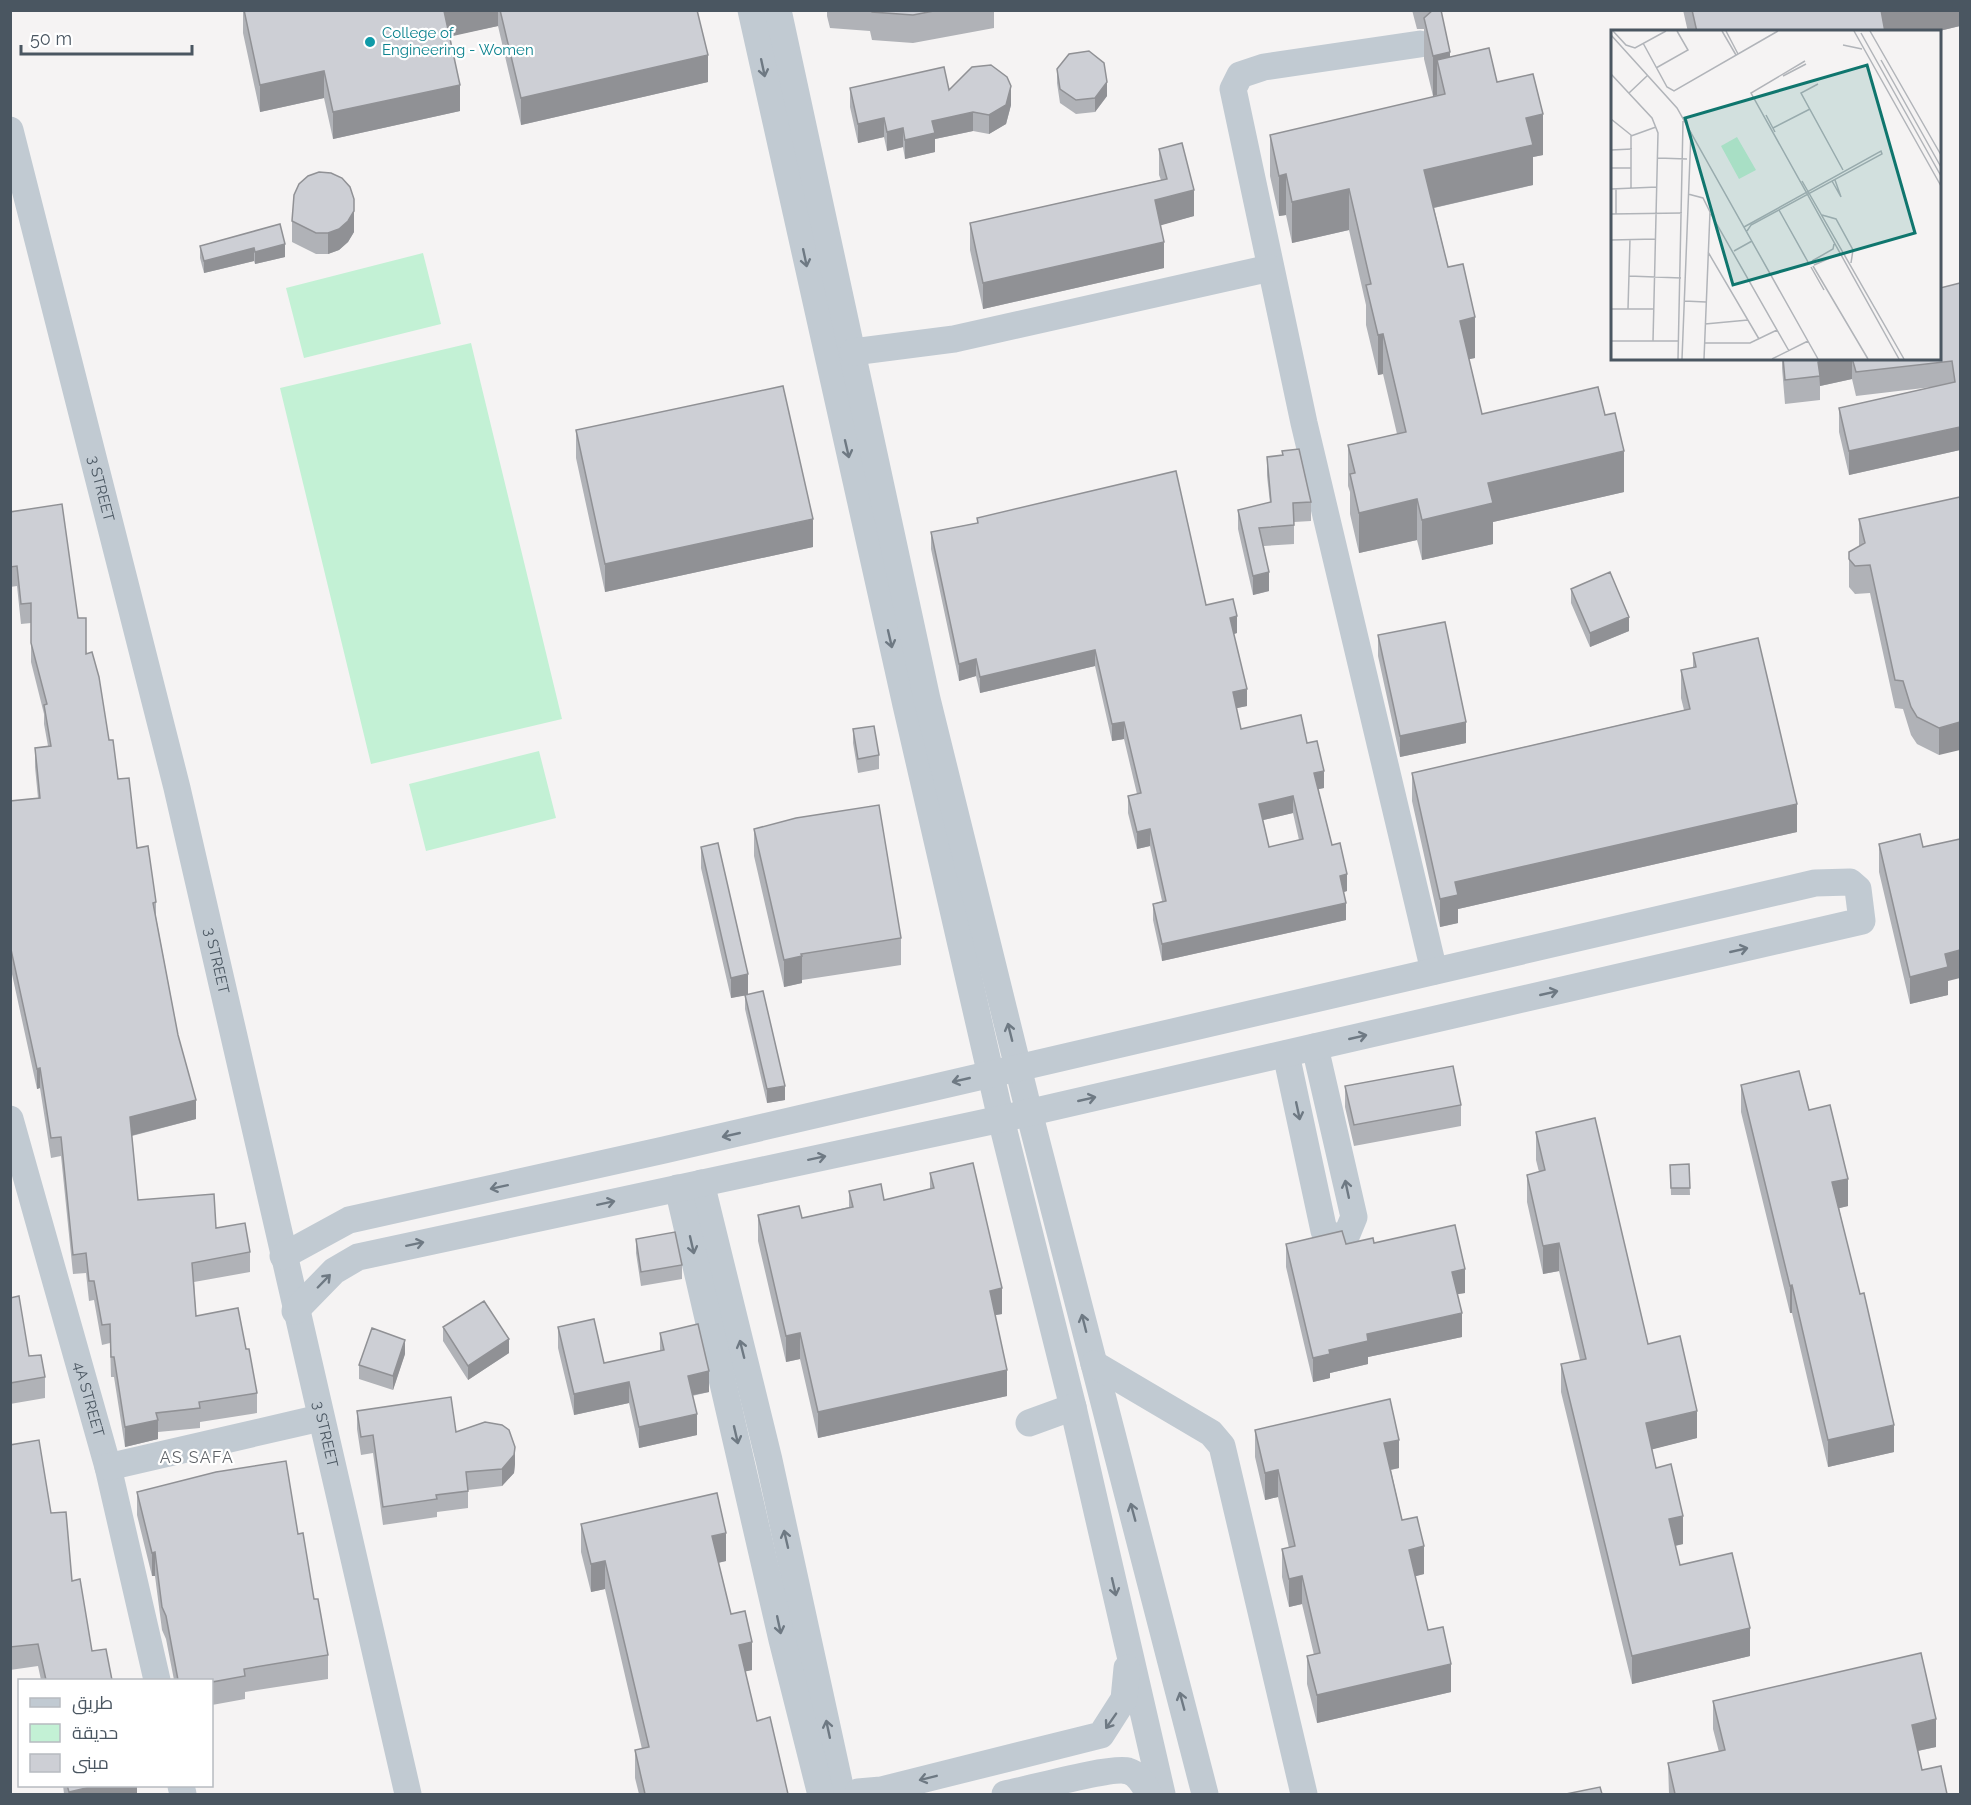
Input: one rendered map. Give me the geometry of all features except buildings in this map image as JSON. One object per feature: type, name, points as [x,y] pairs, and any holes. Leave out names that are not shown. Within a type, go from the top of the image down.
[{"type":"street","points":[[751,10],[847,368]]},
{"type":"street","points":[[778,10],[847,368],[990,1073],[1073,1407],[1162,1794]]},
{"type":"street","points":[[1420,44],[1264,67],[1240,75],[1233,89],[1263,270],[1306,432],[1434,971]]},
{"type":"street","name":"3 STREET","points":[[13,152],[177,788],[295,1311],[408,1794]]},
{"type":"street","points":[[847,368],[954,339],[1263,270]]},
{"type":"street","points":[[916,702],[1018,1068],[1205,1794]]},
{"type":"street","points":[[283,1256],[349,1220],[763,1127],[1815,883],[1850,882],[1858,889],[1862,921],[1001,1119],[358,1257],[333,1271],[295,1311]]},
{"type":"street","points":[[1286,1054],[1324,1231],[1333,1237],[1347,1234],[1354,1217],[1316,1047]]},
{"type":"street","name":"4A STREET","points":[[10,1119],[108,1467],[157,1679]]},
{"type":"street","points":[[763,1127],[771,1168]]},
{"type":"street","points":[[530,1180],[541,1218]]},
{"type":"street","points":[[690,1185],[782,1640],[839,1792],[881,1790],[1101,1735],[1124,1699],[1128,1646]]},
{"type":"street","points":[[349,1220],[358,1257]]},
{"type":"street","points":[[1094,1364],[1211,1433],[1222,1446],[1304,1794]]},
{"type":"street","points":[[1029,1423],[1073,1407]]},
{"type":"street","points":[[108,1467],[320,1418]]},
{"type":"street","points":[[1005,1794],[1108,1772],[1128,1771],[1142,1780],[1149,1794]]},
{"type":"green space","points":[[423,253],[441,324],[304,358],[286,288]]},
{"type":"green space","points":[[471,343],[562,719],[371,764],[280,388]]},
{"type":"green space","points":[[539,751],[556,818],[426,851],[409,784]]},
{"type":"place","name":"College of Engineering - Women","points":[[370,42]]},
{"type":"district","name":"AS SAFA","points":[[197,1457]]}]
